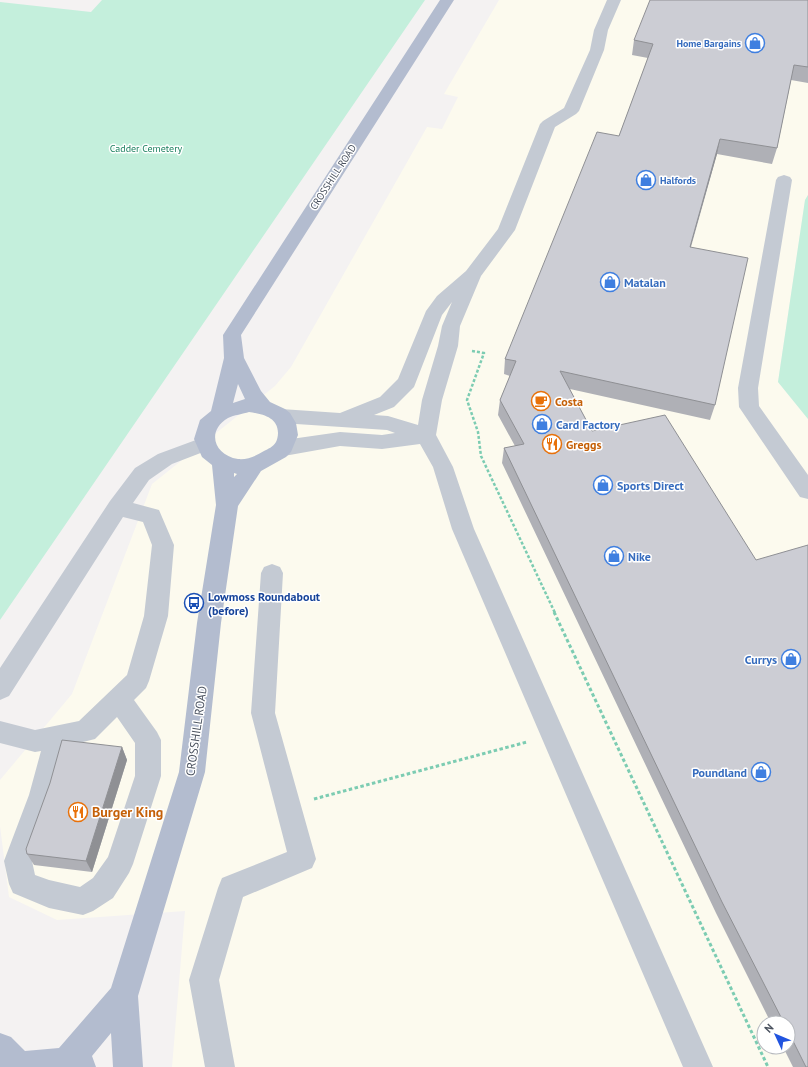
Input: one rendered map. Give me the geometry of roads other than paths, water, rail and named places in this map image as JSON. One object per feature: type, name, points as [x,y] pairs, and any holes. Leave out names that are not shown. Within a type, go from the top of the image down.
[{"type":"main road","name":"CROSSHILL ROAD","points":[[221,412],[234,358],[232,335],[447,0]]},
{"type":"main road","name":"CROSSHILL ROAD","points":[[234,358],[253,395],[263,406]]},
{"type":"main road","points":[[249,405],[263,406],[273,410],[281,416],[286,423],[288,440],[284,448],[271,459],[254,465],[243,466],[222,463],[213,458],[207,451],[204,444],[204,432],[210,421],[221,412],[234,407],[249,405]]},
{"type":"main road","name":"CROSSHILL ROAD","points":[[74,1064],[123,996],[192,772],[209,623],[227,505],[222,463]]},
{"type":"main road","name":"CROSSHILL ROAD","points":[[227,505],[254,465]]},
{"type":"main road","name":"CROSSHILL ROAD","points":[[123,996],[128,1067]]},
{"type":"main road","points":[[0,1048],[21,1067],[74,1064]]},
{"type":"street","points":[[342,420],[387,402],[407,382],[433,315],[443,300],[472,275],[506,230],[548,124],[571,111],[597,50],[601,30],[614,0]]},
{"type":"street","points":[[784,180],[748,388],[749,407],[808,491]]},
{"type":"street","points":[[448,346],[464,330],[496,259],[496,245]]},
{"type":"street","points":[[472,275],[451,326],[448,346],[432,400],[426,435],[443,467],[463,529],[698,1067]]},
{"type":"street","points":[[281,416],[388,423],[426,435]]},
{"type":"street","points":[[284,448],[340,439],[382,442],[426,435]]},
{"type":"street","points":[[0,689],[118,506],[142,474],[165,459],[204,444]]},
{"type":"street","points":[[0,732],[35,741],[86,731],[137,681],[156,616],[163,545],[151,516],[118,506]]},
{"type":"street","points":[[220,1067],[204,980],[232,888],[302,859],[264,714],[272,573]]},
{"type":"street","points":[[55,738],[54,753],[42,795],[18,861],[23,884],[49,894],[83,901],[103,888],[119,864],[148,776],[148,740],[119,699]]},
{"type":"place","name":"Home Bargains","points":[[755,43]]},
{"type":"place","name":"Halfords","points":[[646,180]]},
{"type":"place","name":"Matalan","points":[[610,282]]},
{"type":"place","name":"Costa","points":[[541,401]]},
{"type":"place","name":"Card Factory","points":[[542,424]]},
{"type":"place","name":"Greggs","points":[[552,444]]},
{"type":"place","name":"Sports Direct","points":[[603,485]]},
{"type":"place","name":"Nike","points":[[614,556]]},
{"type":"place","name":"Lowmoss Roundabout (before)","points":[[194,603]]},
{"type":"place","name":"Currys","points":[[791,659]]},
{"type":"place","name":"Poundland","points":[[761,772]]},
{"type":"place","name":"Burger King","points":[[78,812]]},
{"type":"park label","name":"Cadder Cemetery","points":[[146,148]]}]
